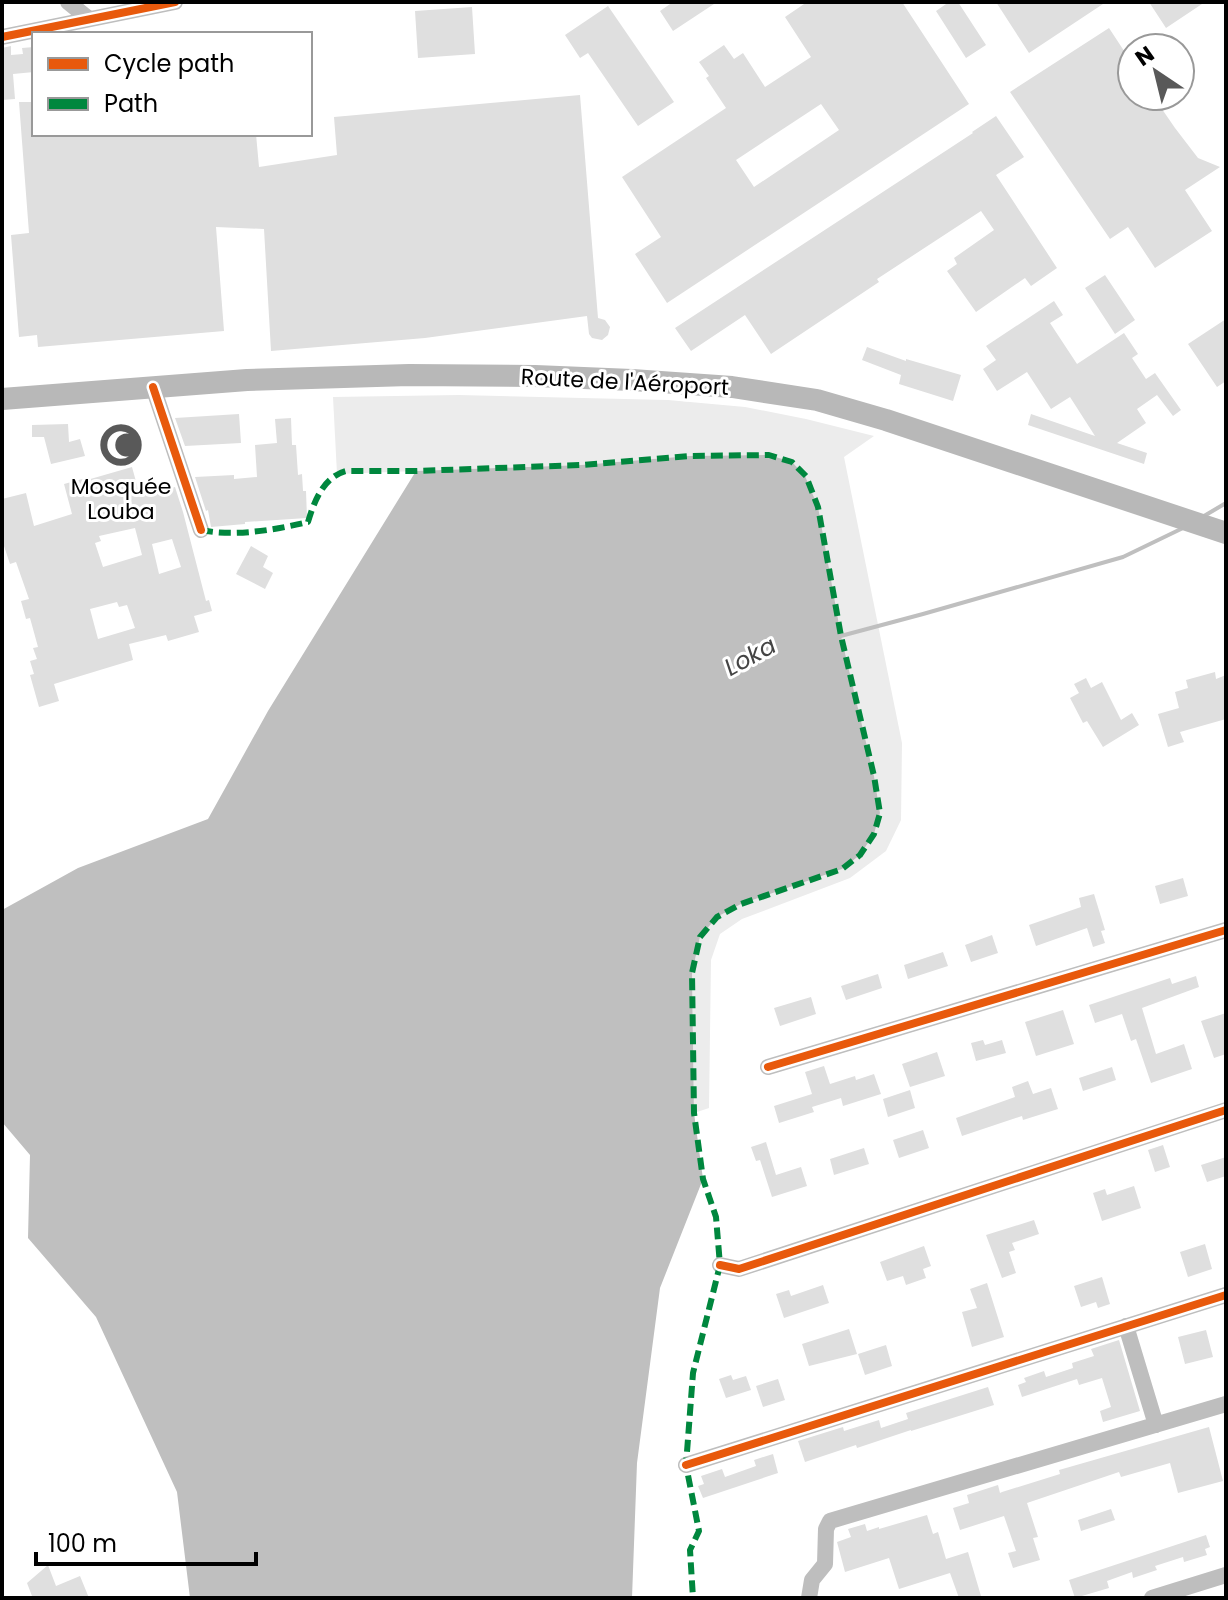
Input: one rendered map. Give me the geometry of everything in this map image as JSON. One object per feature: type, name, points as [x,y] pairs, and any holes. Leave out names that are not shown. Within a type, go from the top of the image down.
[{"type":"main road","name":"Route de l'Aéroport","points":[[2,399],[247,380],[409,375],[632,380],[732,387],[817,400],[886,420],[1226,533]]},
{"type":"street","points":[[68,2],[89,19]]},
{"type":"street","points":[[2,37],[175,2]]},
{"type":"street","points":[[153,387],[201,530]]},
{"type":"street","points":[[768,1067],[1226,930]]},
{"type":"street","points":[[720,1265],[739,1269],[1226,1110]]},
{"type":"street","points":[[686,1465],[1226,1295]]},
{"type":"street","points":[[1126,1326],[1156,1425]]},
{"type":"street","points":[[809,1598],[812,1580],[825,1564],[826,1529],[830,1521],[1226,1404]]},
{"type":"street","points":[[1152,1598],[1226,1575]]},
{"type":"shaded area","points":[[459,395],[668,400],[745,407],[874,436],[844,457],[902,743],[901,820],[886,851],[850,878],[742,919],[720,934],[711,960],[709,1108],[694,1113],[692,973],[700,937],[717,917],[741,904],[842,869],[860,855],[874,834],[880,813],[841,636],[769,455],[689,456],[581,465],[337,474],[333,397]]},
{"type":"water","points":[[769,455],[792,462],[805,476],[818,507],[841,636],[880,813],[874,834],[860,855],[842,869],[741,904],[717,917],[700,937],[692,973],[694,1113],[703,1179],[660,1288],[637,1463],[632,1598],[190,1598],[177,1492],[96,1317],[28,1238],[30,1155],[2,1122],[2,910],[78,868],[208,819],[268,711],[416,471],[581,465],[689,456]]},
{"type":"building","points":[[673,2],[717,2],[673,31],[660,11]]},
{"type":"building","points":[[807,2],[902,2],[969,104],[667,303],[635,254],[661,237],[622,177],[726,108],[699,62],[724,45],[734,59],[743,53],[765,87],[811,57],[785,17]],"holes":[[[821,104],[839,130],[754,187],[736,160]]]},
{"type":"building","points":[[949,2],[958,2],[986,45],[966,58],[936,11]]},
{"type":"building","points":[[996,2],[1106,2],[1029,53]]},
{"type":"building","points":[[1149,2],[1205,2],[1166,28]]},
{"type":"building","points":[[608,6],[674,102],[638,126],[588,53],[580,58],[565,35]]},
{"type":"building","points":[[472,7],[475,54],[418,58],[415,11]]},
{"type":"building","points":[[1109,28],[1116,39],[1116,112],[1164,112],[1198,158],[1220,167],[1185,190],[1212,231],[1155,268],[1128,227],[1110,239],[1010,92]]},
{"type":"building","points":[[11,46],[11,55],[23,54],[22,48],[32,47],[32,72],[13,74],[15,99],[2,100],[2,48]]},
{"type":"building","points":[[580,95],[598,318],[605,320],[610,327],[608,335],[602,340],[592,338],[587,316],[425,338],[271,351],[264,229],[216,227],[224,331],[38,347],[37,335],[19,337],[11,235],[29,233],[19,102],[32,102],[32,136],[256,136],[259,167],[337,155],[334,117]]},
{"type":"building","points":[[996,116],[1024,157],[996,175],[1057,268],[1031,286],[1025,278],[976,312],[947,271],[957,264],[954,258],[994,230],[981,211],[771,354],[745,315],[691,351],[675,328]]},
{"type":"building","points":[[1105,275],[1135,320],[1115,334],[1085,288]]},
{"type":"building","points":[[1054,301],[1063,315],[1050,323],[1077,364],[1124,333],[1138,354],[1132,358],[1146,379],[1155,373],[1181,410],[1173,416],[1157,395],[1137,409],[1146,423],[1117,443],[1147,453],[1144,464],[1028,425],[1031,414],[1095,436],[1070,397],[1051,409],[1027,372],[997,391],[983,369],[996,360],[986,346]]},
{"type":"building","points":[[1226,319],[1226,381],[1217,387],[1188,344]]},
{"type":"building","points":[[867,347],[961,375],[953,401],[899,384],[901,375],[862,360]]},
{"type":"building","points":[[239,414],[241,443],[185,446],[175,418]]},
{"type":"building","points":[[291,418],[298,475],[302,474],[303,491],[306,491],[307,518],[211,527],[195,477],[257,477],[255,445],[277,443],[275,419]]},
{"type":"building","points":[[68,424],[69,442],[80,439],[85,456],[51,464],[44,437],[32,437],[32,425]]},
{"type":"building","points":[[132,467],[140,496],[175,487],[206,601],[209,600],[212,611],[194,616],[199,632],[168,641],[166,635],[129,644],[133,660],[54,684],[59,701],[39,707],[30,675],[34,674],[30,661],[37,659],[33,648],[38,647],[30,618],[26,619],[21,601],[29,599],[16,562],[10,564],[2,540],[2,499],[26,493],[34,526],[72,514],[64,484]],"holes":[[[135,528],[142,555],[103,567],[95,543],[101,541],[99,536]],[[172,539],[181,567],[159,574],[152,544]],[[117,602],[119,607],[127,605],[135,628],[98,639],[90,609]]]},
{"type":"building","points":[[251,546],[268,556],[263,567],[273,573],[265,589],[236,574]]},
{"type":"building","points":[[1215,672],[1216,679],[1226,675],[1226,719],[1180,732],[1184,742],[1168,747],[1158,714],[1179,708],[1175,692],[1188,688],[1186,680]]},
{"type":"building","points":[[1086,678],[1091,688],[1102,682],[1121,720],[1132,713],[1139,725],[1103,747],[1087,721],[1083,723],[1070,698],[1079,693],[1074,684]]},
{"type":"building","points":[[1183,878],[1188,896],[1160,904],[1155,886]]},
{"type":"building","points":[[1094,894],[1105,930],[1101,931],[1105,943],[1093,947],[1087,928],[1036,946],[1029,925],[1081,907],[1079,898]]},
{"type":"building","points":[[992,935],[998,953],[971,962],[965,945]]},
{"type":"building","points":[[943,952],[948,966],[908,979],[904,965]]},
{"type":"building","points":[[878,974],[882,988],[846,1000],[841,986]]},
{"type":"building","points":[[1196,976],[1199,987],[1142,1008],[1156,1054],[1184,1044],[1192,1069],[1151,1083],[1136,1039],[1131,1041],[1122,1014],[1095,1023],[1089,1005],[1170,978],[1172,984]]},
{"type":"building","points":[[811,997],[816,1014],[780,1026],[774,1008]]},
{"type":"building","points":[[1063,1010],[1074,1044],[1036,1056],[1025,1022]]},
{"type":"building","points":[[1226,1013],[1226,1054],[1214,1058],[1201,1021]]},
{"type":"building","points":[[983,1040],[985,1045],[1002,1040],[1006,1053],[976,1061],[971,1043]]},
{"type":"building","points":[[937,1052],[945,1076],[910,1087],[902,1064]]},
{"type":"building","points":[[824,1066],[830,1084],[874,1074],[881,1094],[843,1106],[841,1098],[812,1107],[814,1112],[779,1123],[774,1106],[812,1094],[805,1072]]},
{"type":"building","points":[[1112,1067],[1116,1080],[1083,1091],[1079,1078]]},
{"type":"building","points":[[1028,1081],[1033,1094],[1051,1088],[1058,1109],[1023,1120],[1022,1116],[962,1136],[956,1118],[1015,1097],[1012,1087]]},
{"type":"building","points":[[910,1090],[915,1108],[888,1117],[883,1099]]},
{"type":"building","points":[[923,1130],[929,1148],[899,1158],[893,1140]]},
{"type":"building","points":[[766,1142],[776,1175],[801,1167],[807,1186],[772,1197],[760,1160],[756,1161],[751,1147]]},
{"type":"building","points":[[1163,1145],[1170,1167],[1155,1172],[1148,1150]]},
{"type":"building","points":[[864,1148],[869,1164],[834,1175],[830,1159]]},
{"type":"building","points":[[1226,1157],[1226,1176],[1207,1182],[1201,1165]]},
{"type":"building","points":[[1134,1186],[1141,1208],[1102,1221],[1093,1193],[1105,1189],[1107,1195]]},
{"type":"building","points":[[1034,1220],[1039,1234],[1012,1243],[1015,1250],[1009,1252],[1016,1273],[1002,1278],[986,1235]]},
{"type":"building","points":[[1205,1244],[1212,1269],[1188,1277],[1180,1252]]},
{"type":"building","points":[[924,1246],[931,1266],[923,1269],[926,1278],[906,1285],[903,1276],[887,1281],[880,1262]]},
{"type":"building","points":[[1102,1277],[1110,1304],[1098,1308],[1096,1302],[1081,1307],[1074,1286]]},
{"type":"building","points":[[987,1283],[1004,1337],[972,1347],[962,1312],[977,1308],[970,1289]]},
{"type":"building","points":[[823,1285],[829,1303],[784,1318],[776,1294],[789,1290],[791,1296]]},
{"type":"building","points":[[849,1329],[857,1354],[809,1366],[802,1344]]},
{"type":"building","points":[[1206,1330],[1213,1357],[1185,1364],[1178,1337]]},
{"type":"building","points":[[1119,1340],[1140,1411],[1103,1422],[1100,1411],[1111,1407],[1102,1378],[1079,1385],[1077,1379],[1022,1397],[1018,1385],[1026,1382],[1024,1378],[1044,1371],[1046,1377],[1073,1368],[1072,1363],[1094,1356],[1091,1349]]},
{"type":"building","points":[[886,1345],[892,1366],[865,1375],[858,1354]]},
{"type":"building","points":[[731,1375],[733,1380],[746,1376],[751,1390],[726,1398],[719,1379]]},
{"type":"building","points":[[778,1379],[785,1400],[763,1407],[756,1386]]},
{"type":"building","points":[[988,1387],[994,1405],[805,1462],[798,1441],[879,1420],[881,1428],[908,1419],[906,1413]]},
{"type":"building","points":[[1209,1427],[1223,1481],[1178,1493],[1170,1463],[1121,1477],[1119,1472],[1027,1503],[1038,1537],[1033,1538],[1040,1560],[1013,1568],[1008,1553],[1016,1551],[1004,1516],[960,1530],[953,1508],[969,1503],[967,1495],[998,1485],[1000,1493],[1060,1474],[1059,1470]]},
{"type":"building","points":[[773,1454],[778,1473],[703,1498],[698,1486],[704,1484],[701,1476],[722,1469],[725,1477],[756,1466],[754,1460]]},
{"type":"building","points":[[1111,1509],[1115,1520],[1081,1531],[1078,1520]]},
{"type":"building","points":[[927,1515],[933,1534],[938,1532],[946,1559],[968,1552],[981,1596],[959,1598],[950,1573],[899,1589],[889,1558],[845,1572],[837,1542],[851,1537],[848,1529],[865,1524],[867,1531],[879,1529]]},
{"type":"building","points":[[1206,1535],[1210,1547],[1205,1549],[1207,1555],[1184,1562],[1183,1557],[1155,1566],[1157,1570],[1133,1578],[1132,1572],[1107,1581],[1109,1588],[1075,1598],[1069,1580]]},
{"type":"building","points":[[48,1565],[56,1586],[80,1576],[89,1598],[29,1598],[32,1596],[27,1583]]},
{"type":"waterway","name":"Loka","points":[[1204,516],[1226,503]]},
{"type":"waterway","name":"Loka","points":[[837,637],[1123,557],[1183,528]]},
{"type":"marked path","points":[[201,530],[241,533],[308,522],[325,484],[346,471],[581,465],[689,456],[769,455],[792,462],[806,476],[818,507],[841,636],[880,813],[874,834],[860,855],[842,869],[741,904],[717,917],[700,937],[692,973],[694,1113],[703,1179],[716,1217],[720,1265],[693,1373],[686,1465],[699,1531],[690,1550],[693,1598]]},
{"type":"cycle path","points":[[2,37],[175,2]]},
{"type":"cycle path","points":[[153,387],[201,530]]},
{"type":"cycle path","points":[[768,1067],[1226,930]]},
{"type":"cycle path","points":[[720,1265],[739,1269],[1226,1110]]},
{"type":"cycle path","points":[[686,1465],[1226,1295]]},
{"type":"place","name":"Mosquée Louba","points":[[121,445]]}]
